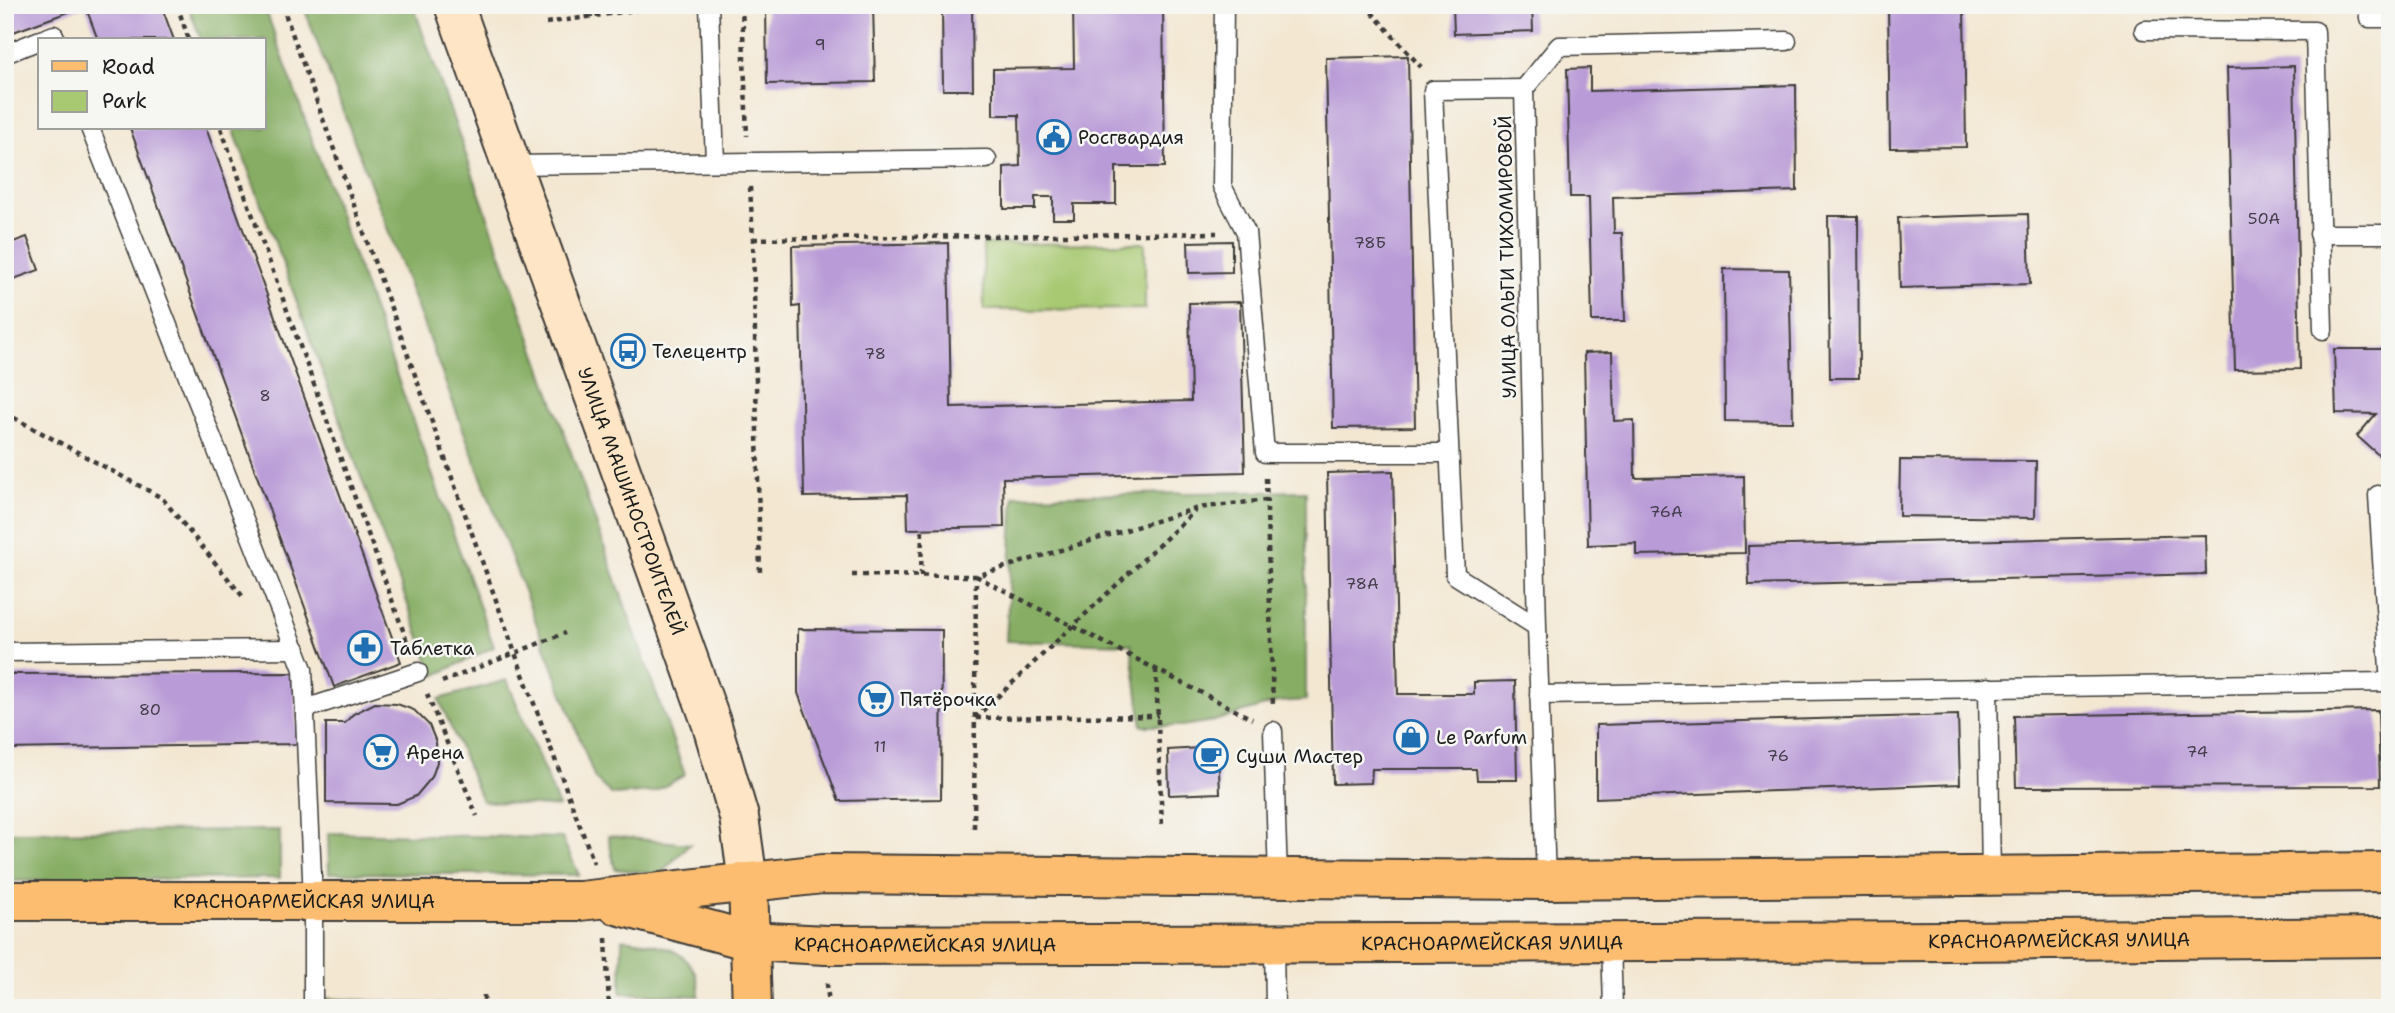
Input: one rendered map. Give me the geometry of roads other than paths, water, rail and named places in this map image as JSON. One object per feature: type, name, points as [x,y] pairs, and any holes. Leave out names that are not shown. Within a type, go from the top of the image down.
[{"type":"main road","name":"УЛИЦА МАШИНОСТРОИТЕЛЕЙ","points":[[454,5],[711,722],[739,817],[748,882],[752,1008]]},
{"type":"main road","name":"КРАСНОАРМЕЙСКАЯ УЛИЦА","points":[[5,901],[602,902],[823,874],[1546,880],[2390,872]]},
{"type":"main road","name":"КРАСНОАРМЕЙСКАЯ УЛИЦА","points":[[602,902],[750,942],[826,945],[2390,937]]},
{"type":"lane","points":[[709,5],[715,162]]},
{"type":"lane","points":[[1224,5],[1222,186],[1246,232],[1265,453],[1450,453],[1455,575],[1537,627]]},
{"type":"lane","points":[[2368,5],[2369,18],[2390,18]]},
{"type":"lane","points":[[2144,30],[2315,32],[2323,330]]},
{"type":"lane","points":[[5,54],[38,41]]},
{"type":"lane","points":[[1524,89],[1559,46],[1787,41]]},
{"type":"lane","name":"УЛИЦА ОЛЬГИ ТИХОМИРОВОЙ","points":[[1450,453],[1433,90],[1524,89],[1546,880]]},
{"type":"lane","points":[[91,130],[303,669],[313,900],[313,1008]]},
{"type":"lane","points":[[511,165],[987,159]]},
{"type":"lane","points":[[2319,234],[2390,234]]},
{"type":"lane","points":[[1539,695],[1988,687],[2389,684],[2378,495]]},
{"type":"lane","points":[[5,652],[296,649]]},
{"type":"lane","points":[[305,709],[422,680]]},
{"type":"lane","points":[[1988,687],[1991,876]]},
{"type":"lane","points":[[1273,730],[1278,877]]},
{"type":"lane","points":[[1274,942],[1275,1008]]},
{"type":"lane","points":[[1611,943],[1613,1008]]},
{"type":"place","name":"Росгвардия","points":[[1054,137]]},
{"type":"place","name":"Телецентр","points":[[628,351]]},
{"type":"place","name":"Таблетка","points":[[365,648]]},
{"type":"place","name":"Пятёрочка","points":[[876,699]]},
{"type":"place","name":"Le Parfum","points":[[1411,737]]},
{"type":"place","name":"Арена","points":[[381,752]]},
{"type":"place","name":"Суши Мастер","points":[[1211,756]]}]
